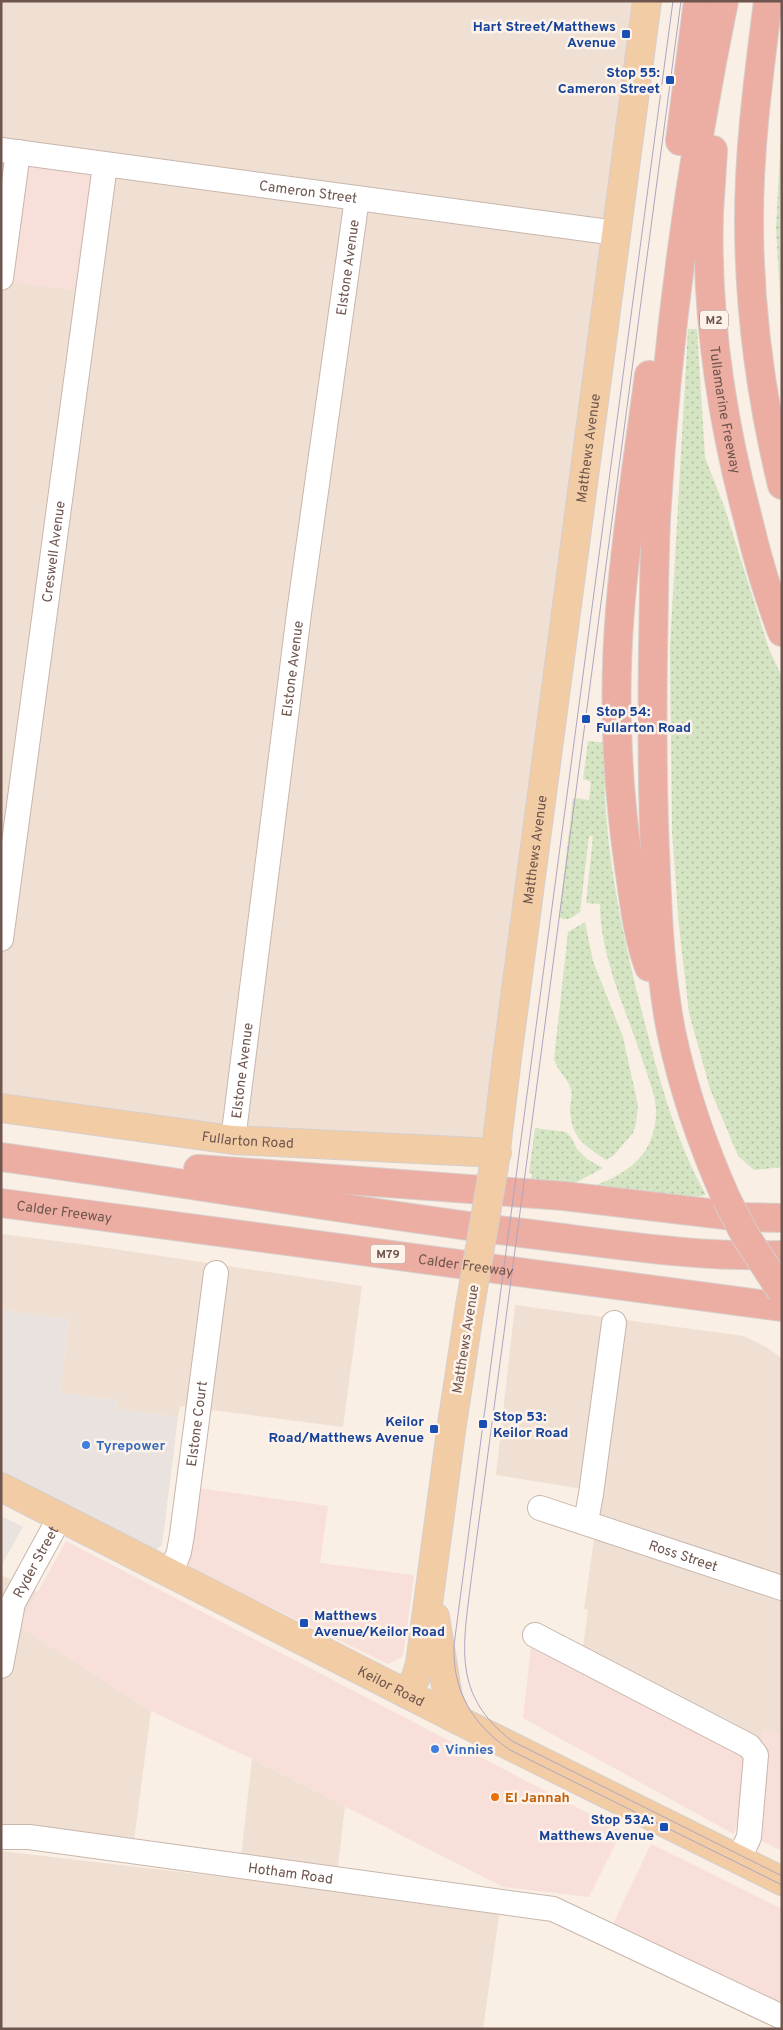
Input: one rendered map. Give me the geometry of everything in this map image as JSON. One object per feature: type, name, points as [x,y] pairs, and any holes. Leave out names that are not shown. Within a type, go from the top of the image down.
[{"type":"highway","points":[[671,1030],[646,959],[627,851],[620,781],[617,661],[625,558],[698,1]]},
{"type":"highway","points":[[725,1],[711,65],[688,204],[664,411],[656,522],[652,801],[664,986],[671,1030],[689,1102],[711,1164],[726,1198],[745,1234],[782,1292]]},
{"type":"highway","name":"Tullamarine Freeway","points":[[725,1],[709,215],[713,316],[724,406],[736,472],[755,549],[782,632]]},
{"type":"highway","points":[[768,1],[755,110],[749,219],[753,325],[770,438],[782,485]]},
{"type":"highway","points":[[770,438],[782,469]]},
{"type":"highway","points":[[1,1157],[133,1175],[411,1219],[668,1251],[721,1255],[782,1255]]},
{"type":"highway","points":[[133,1175],[193,1169],[564,1196],[742,1217],[782,1218]]},
{"type":"highway","name":"Calder Freeway","points":[[1,1203],[782,1307]]},
{"type":"main road","name":"Matthews Avenue","points":[[407,1694],[419,1667],[451,1431],[482,1234],[481,1158],[512,1020],[647,1]]},
{"type":"main road","name":"Fullarton Road","points":[[1,1108],[233,1140],[481,1158]]},
{"type":"main road","name":"Keilor Road","points":[[1,1487],[458,1720],[782,1881]]},
{"type":"main road","points":[[431,1578],[446,1688],[451,1708],[458,1720]]},
{"type":"street","name":"Cameron Street","points":[[10,151],[616,233]]},
{"type":"street","points":[[1,278],[10,151]]},
{"type":"street","name":"Creswell Avenue","points":[[1,939],[105,164]]},
{"type":"street","name":"Elstone Avenue","points":[[233,1140],[299,612],[357,198]]},
{"type":"street","name":"Elstone Court","points":[[170,1573],[179,1552],[182,1535],[216,1273]]},
{"type":"street","points":[[586,1522],[614,1323]]},
{"type":"street","name":"Ross Street","points":[[540,1508],[782,1588]]},
{"type":"street","name":"Ryder Street","points":[[1,1666],[10,1614],[10,1590],[60,1516]]},
{"type":"street","points":[[535,1635],[748,1746],[756,1755],[749,1837],[739,1859]]},
{"type":"street","name":"Hotham Road","points":[[1,1827],[29,1837]]},
{"type":"street","name":"Hotham Road","points":[[1,1837],[29,1837],[553,1909],[776,2014]]},
{"type":"shaded area","points":[[1,1],[647,1],[497,1153],[1,1108]]},
{"type":"shaded area","points":[[14,161],[86,172],[93,182],[79,291],[1,281]]},
{"type":"shaded area","points":[[1,1234],[88,1245],[362,1286],[343,1427],[180,1406],[178,1417],[117,1409],[118,1400],[60,1393],[69,1319],[1,1310]]},
{"type":"shaded area","points":[[515,1305],[744,1336],[766,1347],[782,1358],[782,1735],[763,1729],[762,1750],[581,1662],[588,1610],[584,1609],[601,1492],[496,1475]]},
{"type":"shaded area","points":[[1,1310],[69,1319],[60,1393],[118,1400],[117,1409],[178,1417],[162,1545],[154,1551],[1,1475]]},
{"type":"shaded area","points":[[198,1488],[328,1506],[320,1563],[414,1575],[403,1656],[388,1664],[188,1567]]},
{"type":"shaded area","points":[[1,1516],[23,1527],[1,1566]]},
{"type":"shaded area","points":[[66,1541],[622,1831],[589,1897],[503,1887],[252,1759],[151,1711],[19,1626]]},
{"type":"shaded area","points":[[1,1575],[38,1592],[19,1626],[151,1711],[134,1841],[1,1824]]},
{"type":"shaded area","points":[[531,1648],[745,1753],[734,1834],[523,1718]]},
{"type":"shaded area","points":[[763,1729],[782,1735],[782,1851],[755,1838]]},
{"type":"shaded area","points":[[252,1759],[345,1806],[337,1874],[241,1858]]},
{"type":"shaded area","points":[[651,1844],[782,1909],[782,2007],[611,1928]]},
{"type":"shaded area","points":[[1,1851],[500,1909],[483,2029],[1,2029]]},
{"type":"green space","points":[[782,114],[782,332],[776,228]]},
{"type":"green space","points":[[688,329],[697,329],[705,457],[725,509],[769,649],[782,677],[782,1167],[754,1170],[738,1156],[710,1089],[689,1013],[679,926],[672,831],[670,647]]},
{"type":"green space","points":[[588,741],[608,743],[605,777],[607,826],[610,855],[626,944],[664,1094],[687,1156],[706,1195],[695,1197],[576,1192],[594,1186],[628,1169],[645,1151],[650,1141],[656,1113],[652,1088],[610,965],[601,925],[600,904],[586,903],[593,836],[589,836],[580,912],[568,919],[559,917],[573,798],[589,800],[591,782],[583,779]]},
{"type":"green space","points":[[585,922],[593,961],[623,1037],[638,1105],[633,1133],[613,1156],[606,1160],[585,1145],[576,1134],[571,1119],[571,1090],[554,1059],[568,932]]},
{"type":"green space","points":[[535,1128],[566,1132],[577,1149],[587,1159],[603,1168],[579,1181],[559,1187],[530,1185],[532,1174],[529,1173]]},
{"type":"tram line","points":[[673,1],[483,1424],[454,1645],[454,1662],[461,1692],[475,1718],[485,1730],[510,1750],[782,1885]]},
{"type":"tram line","points":[[681,1],[471,1581],[466,1627],[466,1668],[471,1688],[479,1706],[493,1724],[512,1741],[782,1876]]},
{"type":"place","name":"Hart Street/Matthews Avenue","points":[[626,34]]},
{"type":"place","name":"Stop 55: Cameron Street","points":[[670,80]]},
{"type":"place","name":"Stop 54: Fullarton Road","points":[[586,719]]},
{"type":"place","name":"Stop 53: Keilor Road","points":[[483,1424]]},
{"type":"place","name":"Keilor Road/Matthews Avenue","points":[[434,1429]]},
{"type":"place","name":"Tyrepower","points":[[86,1445]]},
{"type":"place","name":"Matthews Avenue/Keilor Road","points":[[304,1623]]},
{"type":"place","name":"Vinnies","points":[[435,1749]]},
{"type":"place","name":"El Jannah","points":[[495,1797]]},
{"type":"place","name":"Stop 53A: Matthews Avenue","points":[[664,1827]]}]
